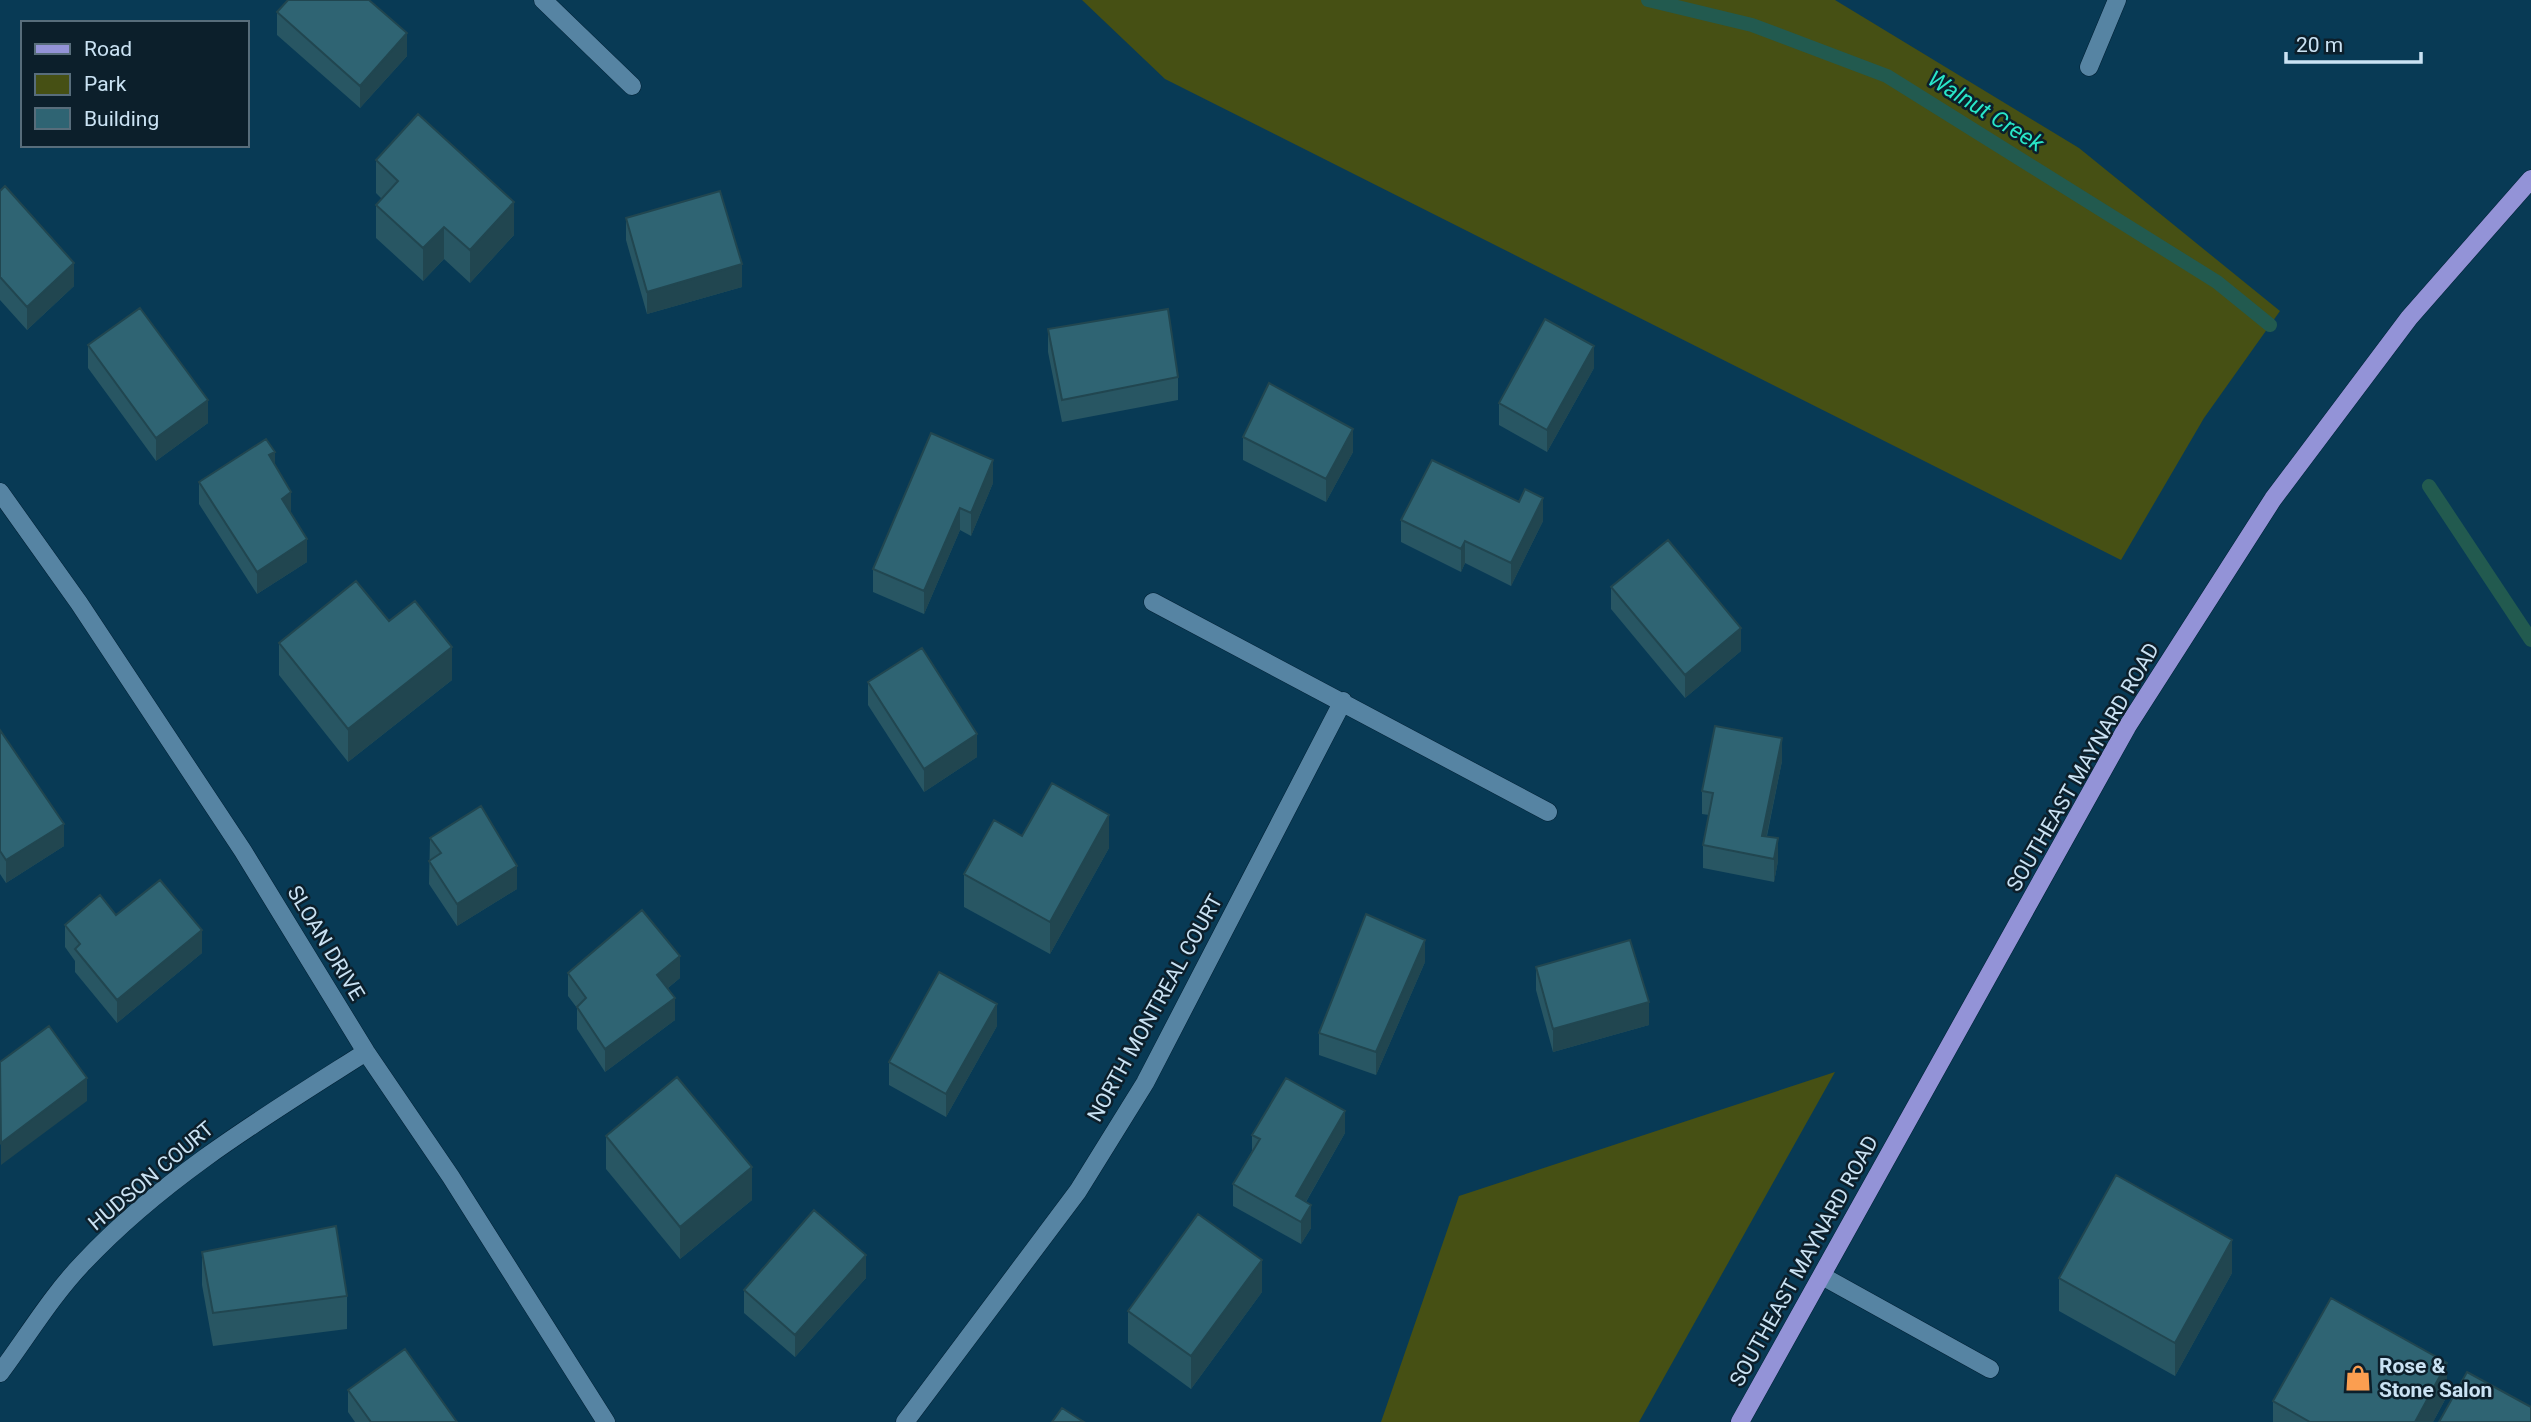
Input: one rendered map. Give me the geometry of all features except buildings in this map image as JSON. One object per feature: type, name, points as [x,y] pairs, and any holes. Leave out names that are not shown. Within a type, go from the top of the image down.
[{"type":"main road","name":"SOUTHEAST MAYNARD ROAD","points":[[1740,1422],[2127,727],[2273,499],[2409,318],[2531,179]]},
{"type":"street","points":[[543,0],[632,86]]},
{"type":"street","points":[[2089,67],[2117,0]]},
{"type":"street","name":"SLOAN DRIVE","points":[[0,492],[79,603],[243,851],[366,1052],[451,1177],[606,1422]]},
{"type":"street","points":[[1153,603],[1343,701],[1548,812]]},
{"type":"street","name":"NORTH MONTREAL COURT","points":[[905,1422],[1078,1191],[1145,1083],[1343,701]]},
{"type":"street","name":"HUDSON COURT","points":[[0,1373],[83,1263],[145,1206],[209,1152],[366,1052]]},
{"type":"street","points":[[1822,1276],[1990,1369]]},
{"type":"green space","points":[[1082,0],[1835,0],[2079,148],[2280,311],[2204,418],[2121,560],[1165,79]]},
{"type":"green space","points":[[1835,1072],[1639,1422],[1381,1422],[1459,1196]]},
{"type":"waterway","name":"Walnut Creek","points":[[1648,0],[1752,25],[1887,76],[2217,282],[2270,325]]},
{"type":"waterway","name":"Walnut Creek","points":[[2429,486],[2531,640]]},
{"type":"place","name":"Rose & Stone Salon","points":[[2358,1378]]}]
